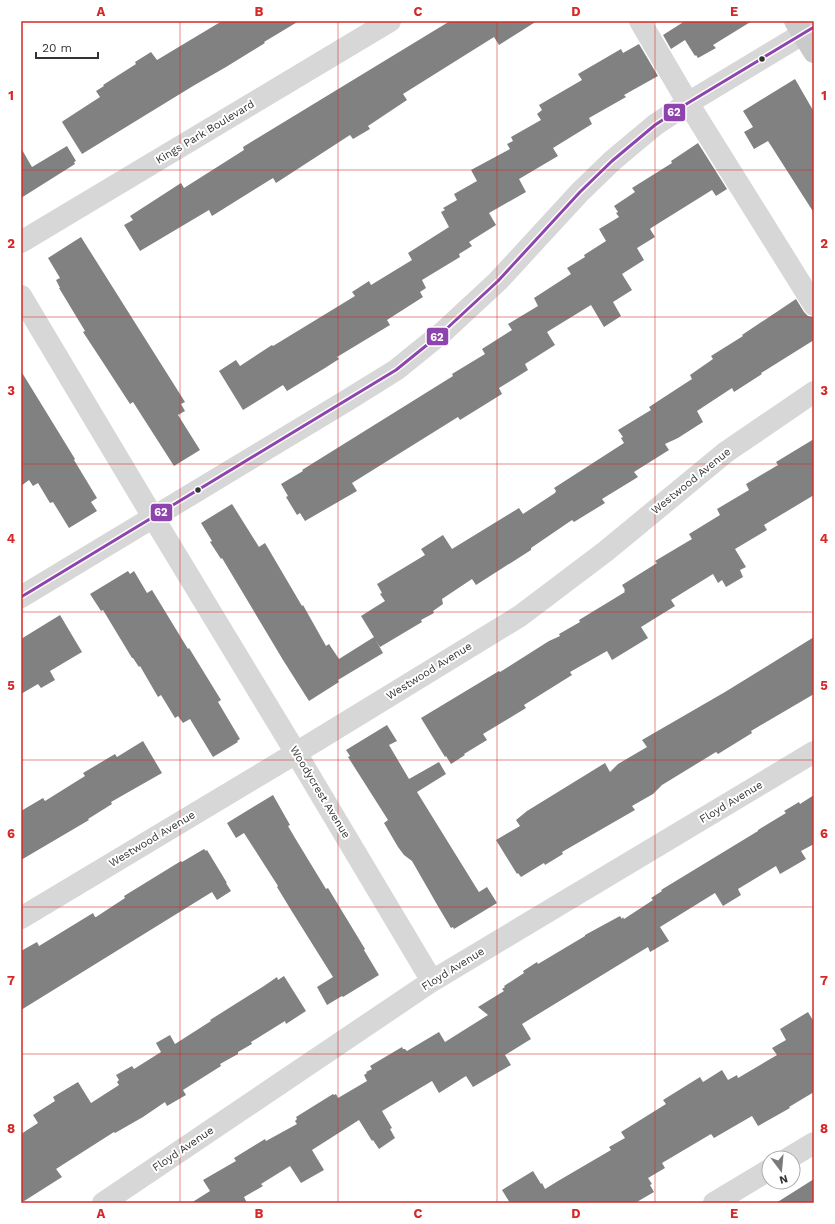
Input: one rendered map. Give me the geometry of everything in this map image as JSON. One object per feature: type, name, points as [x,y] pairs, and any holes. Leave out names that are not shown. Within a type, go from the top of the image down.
[{"type":"street","name":"Kings Park Boulevard","points":[[21,242],[390,21]]},
{"type":"street","points":[[640,21],[688,103],[814,305]]},
{"type":"street","points":[[21,597],[396,370],[443,332],[498,281],[580,192],[612,160],[655,125],[688,103],[806,33]]},
{"type":"street","name":"Woodycrest Avenue","points":[[21,296],[296,752],[432,981]]},
{"type":"street","name":"Westwood Avenue","points":[[21,918],[520,616],[606,551],[726,452],[814,392]]},
{"type":"street","name":"Floyd Avenue","points":[[103,1203],[432,981],[814,752]]},
{"type":"street","points":[[801,1151],[814,1143]]},
{"type":"street","points":[[714,1203],[761,1175]]},
{"type":"building","points":[[222,21],[299,21],[82,154],[62,122],[63,121],[100,97],[96,91],[136,64],[135,62],[151,52],[157,60]]},
{"type":"building","points":[[450,21],[537,21],[499,45],[494,37],[403,94],[407,100],[368,126],[370,129],[353,139],[350,135],[276,183],[273,178],[212,216],[209,210],[140,251],[124,225],[133,220],[130,216],[181,183],[184,188],[244,150],[243,147]]},
{"type":"building","points":[[685,21],[752,21],[713,45],[716,48],[698,58],[696,55],[695,56],[685,40],[671,49],[663,35]]},
{"type":"building","points":[[639,44],[658,76],[624,95],[626,97],[589,118],[592,124],[553,148],[558,156],[519,179],[526,192],[489,213],[496,225],[469,242],[472,246],[459,254],[460,257],[422,280],[426,288],[420,292],[423,297],[387,320],[390,325],[337,357],[339,359],[325,368],[287,391],[283,385],[243,410],[219,371],[236,360],[240,366],[272,345],[273,346],[355,296],[352,292],[369,281],[371,285],[412,260],[408,253],[449,227],[441,212],[445,210],[443,208],[457,200],[454,194],[477,181],[471,170],[510,149],[507,144],[513,141],[511,137],[541,120],[537,114],[542,110],[539,105],[582,80],[578,74],[621,49],[623,53]]},
{"type":"building","points":[[795,79],[814,112],[814,213],[768,141],[754,149],[744,132],[753,127],[743,111]]},
{"type":"building","points":[[698,143],[727,189],[716,196],[712,190],[650,229],[655,237],[637,248],[644,260],[622,274],[632,290],[613,302],[621,316],[604,327],[591,305],[547,332],[555,345],[525,364],[528,370],[499,388],[502,394],[460,420],[458,417],[352,483],[357,491],[305,521],[300,513],[297,515],[286,497],[288,496],[281,484],[453,376],[452,374],[485,354],[482,349],[512,330],[508,324],[538,306],[534,298],[571,274],[567,268],[585,257],[584,255],[606,241],[599,229],[619,217],[614,206],[635,192],[632,188],[672,163],[671,161]]},
{"type":"building","points":[[67,146],[76,161],[74,162],[75,164],[21,198],[21,148],[32,167]]},
{"type":"building","points":[[81,237],[185,402],[181,404],[185,411],[178,415],[200,450],[174,466],[133,402],[130,404],[83,332],[85,331],[59,288],[56,280],[60,278],[48,258]]},
{"type":"building","points":[[796,299],[804,312],[814,319],[814,340],[761,373],[762,374],[734,392],[732,388],[697,411],[703,422],[678,438],[665,444],[669,450],[634,472],[638,477],[602,499],[605,503],[574,522],[572,520],[531,548],[531,550],[476,585],[472,579],[442,599],[443,604],[433,611],[434,613],[421,620],[422,622],[380,647],[361,616],[385,601],[380,594],[382,593],[377,584],[425,555],[421,549],[443,535],[452,549],[519,508],[523,514],[555,493],[556,491],[554,488],[624,443],[621,438],[623,437],[618,430],[651,410],[649,407],[692,379],[690,375],[713,359],[711,356],[743,336],[742,335]]},
{"type":"building","points":[[21,371],[97,498],[91,502],[97,511],[69,528],[53,502],[50,503],[38,483],[33,486],[29,480],[21,486]]},
{"type":"building","points":[[814,439],[814,495],[764,525],[767,530],[735,549],[746,567],[740,570],[743,577],[726,587],[722,580],[718,583],[713,574],[671,600],[675,606],[641,627],[648,638],[612,660],[607,651],[570,672],[572,675],[524,705],[526,708],[483,734],[487,740],[451,764],[446,756],[445,757],[421,718],[499,671],[500,672],[549,641],[560,636],[559,634],[580,622],[579,620],[625,592],[622,585],[657,563],[655,561],[692,539],[689,534],[720,515],[717,509],[749,490],[746,484],[778,465],[776,462]]},
{"type":"building","points":[[232,504],[259,547],[265,543],[326,646],[329,644],[339,659],[374,637],[383,653],[338,680],[339,682],[309,701],[222,558],[221,559],[210,542],[212,541],[201,523]]},
{"type":"building","points":[[128,571],[130,574],[134,571],[147,593],[152,590],[221,700],[218,702],[240,739],[237,741],[238,742],[213,757],[190,719],[183,723],[178,716],[175,718],[161,695],[158,697],[140,666],[139,667],[132,658],[103,610],[101,611],[90,594]]},
{"type":"building","points":[[60,615],[82,652],[50,671],[55,680],[41,688],[38,684],[21,694],[21,639]]},
{"type":"building","points":[[814,637],[814,694],[751,731],[752,733],[718,754],[716,752],[662,785],[653,794],[632,806],[635,810],[562,852],[563,854],[545,865],[544,863],[521,877],[518,873],[517,874],[496,840],[520,826],[516,820],[527,811],[605,763],[610,772],[618,764],[647,747],[642,740],[725,692]]},
{"type":"building","points":[[387,725],[397,741],[389,745],[409,779],[439,762],[446,774],[417,792],[479,892],[487,887],[497,903],[454,929],[453,927],[451,928],[412,861],[404,855],[398,847],[384,823],[388,820],[348,757],[350,756],[346,750]]},
{"type":"building","points":[[143,741],[162,773],[111,802],[112,804],[88,819],[89,820],[21,860],[21,811],[43,798],[45,801],[85,776],[83,773],[115,754],[117,757]]},
{"type":"building","points":[[273,795],[290,825],[288,826],[295,838],[326,889],[328,888],[379,975],[327,1005],[317,987],[333,977],[244,833],[236,838],[227,823]]},
{"type":"building","points":[[814,795],[814,844],[801,851],[806,859],[780,874],[776,866],[738,889],[741,895],[723,906],[715,893],[660,927],[669,941],[650,952],[648,947],[522,1024],[531,1039],[505,1055],[511,1065],[473,1087],[466,1076],[439,1093],[432,1081],[382,1111],[392,1128],[390,1129],[395,1138],[379,1149],[373,1140],[372,1141],[359,1120],[312,1150],[324,1170],[301,1183],[290,1166],[261,1184],[263,1186],[244,1197],[247,1203],[191,1203],[210,1191],[203,1180],[236,1161],[234,1158],[265,1139],[266,1141],[297,1124],[295,1121],[297,1119],[296,1117],[333,1094],[336,1094],[338,1098],[367,1081],[364,1075],[372,1069],[370,1066],[402,1047],[407,1051],[439,1032],[445,1042],[488,1015],[478,1007],[504,991],[502,989],[505,987],[504,986],[524,973],[523,971],[537,962],[538,964],[585,935],[620,916],[624,919],[653,900],[651,898],[662,891],[661,890],[786,813],[784,811],[799,802],[800,804]]},
{"type":"building","points":[[204,849],[206,851],[207,850],[231,891],[217,900],[212,892],[21,1010],[21,951],[37,942],[39,946],[93,913],[96,917],[125,898],[124,896],[181,861],[182,862]]},
{"type":"building","points":[[284,976],[306,1011],[286,1024],[285,1021],[251,1042],[252,1044],[238,1052],[238,1054],[220,1064],[221,1066],[183,1090],[186,1095],[167,1106],[165,1102],[143,1117],[115,1133],[114,1132],[56,1169],[62,1177],[21,1203],[21,1134],[38,1123],[33,1115],[55,1101],[53,1097],[78,1082],[91,1103],[119,1085],[117,1082],[119,1080],[116,1075],[132,1066],[134,1069],[161,1052],[156,1043],[170,1035],[175,1044],[277,977],[278,980]]},
{"type":"building","points":[[808,1012],[814,1022],[814,1092],[789,1107],[790,1108],[758,1126],[752,1116],[714,1138],[711,1134],[662,1163],[665,1168],[648,1178],[652,1184],[650,1185],[654,1192],[635,1203],[510,1203],[502,1190],[533,1171],[545,1189],[611,1150],[609,1147],[625,1138],[621,1132],[666,1104],[663,1100],[700,1077],[703,1082],[722,1070],[728,1080],[737,1075],[738,1078],[777,1055],[772,1048],[786,1040],[780,1029]]},
{"type":"building","points":[[814,1179],[814,1203],[776,1203],[797,1190],[801,1190],[801,1187]]},
{"type":"transit line","name":"62","points":[[21,597],[396,370],[443,332],[498,281],[580,192],[612,161],[655,125],[688,103],[814,27]]}]
